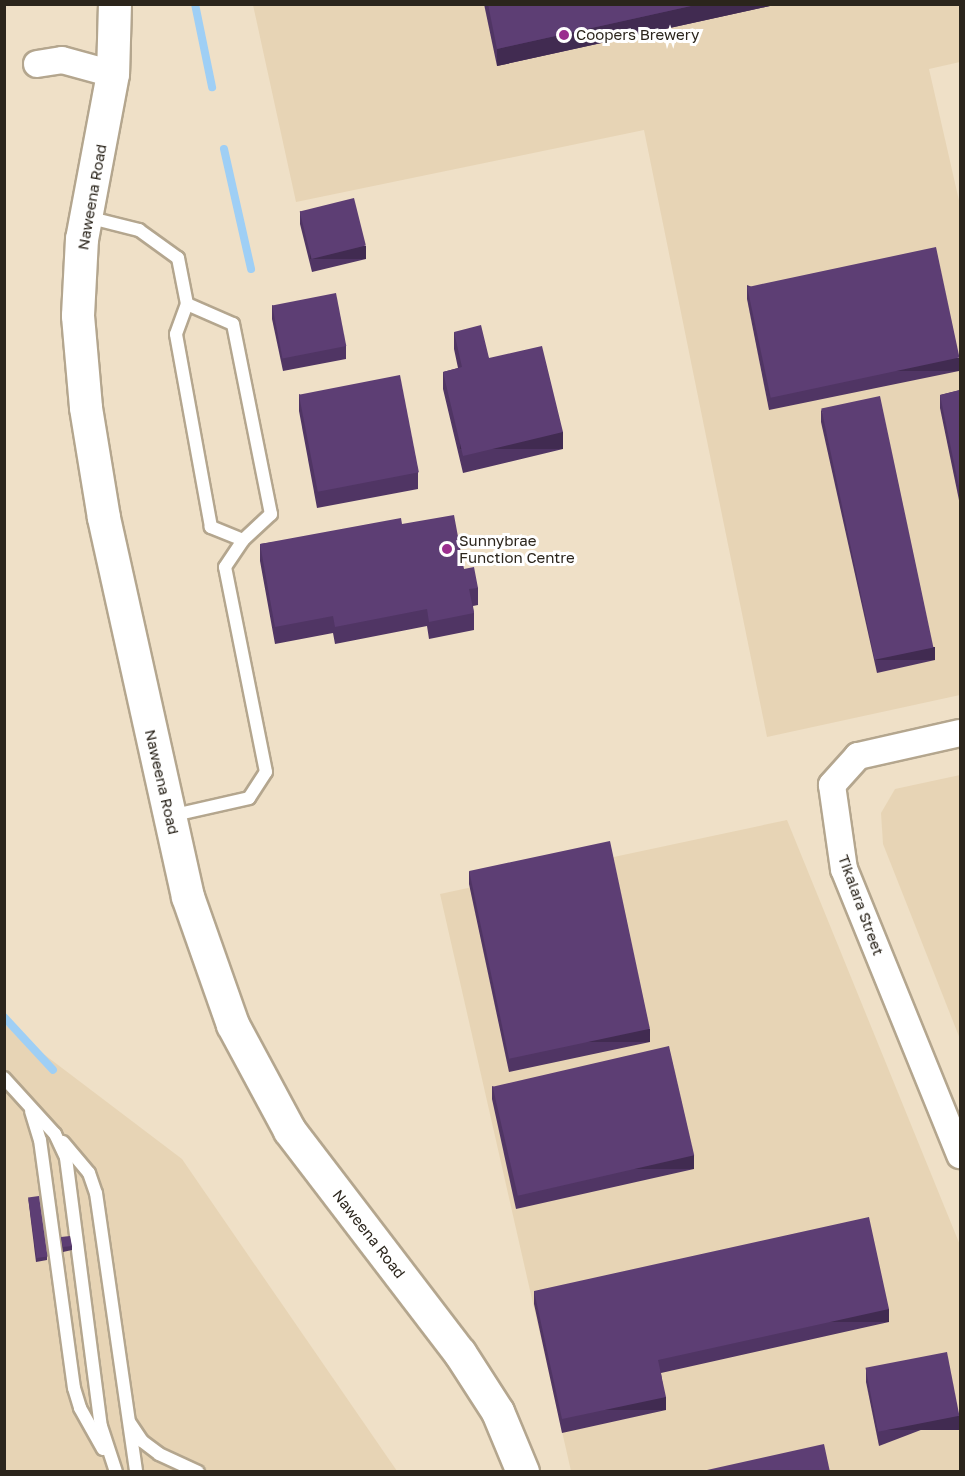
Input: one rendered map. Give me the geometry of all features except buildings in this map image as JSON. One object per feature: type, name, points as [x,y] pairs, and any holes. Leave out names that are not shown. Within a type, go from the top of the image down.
[{"type":"street","name":"Naweena Road","points":[[115,4],[113,74],[87,217],[78,316],[86,408],[104,518],[188,897],[233,1025],[290,1131],[460,1353],[498,1412],[524,1472]]},
{"type":"street","points":[[37,64],[62,60],[113,74]]},
{"type":"street","name":"Tikalara Street","points":[[960,733],[858,756],[832,785],[844,869],[960,1155]]},
{"type":"lane","points":[[87,217],[139,230],[178,258],[187,304],[176,334],[211,526],[243,540]]},
{"type":"lane","points":[[170,816],[249,798],[266,772],[225,567],[243,540],[271,514],[233,324],[187,304]]},
{"type":"lane","points":[[4,1078],[55,1134],[94,1183],[136,1472]]},
{"type":"lane","points":[[24,1099],[38,1128],[80,1408],[115,1470]]},
{"type":"lane","points":[[55,1134],[66,1158],[101,1426],[115,1470]]},
{"type":"lane","points":[[127,1420],[142,1441],[159,1454],[198,1472]]},
{"type":"shaded area","points":[[253,5],[960,5],[960,62],[929,69],[960,205],[960,695],[767,737],[644,130],[296,202]]},
{"type":"shaded area","points":[[960,775],[960,1039],[883,844],[881,813],[895,789]]},
{"type":"shaded area","points":[[787,820],[960,1245],[960,1471],[571,1471],[440,894]]},
{"type":"shaded area","points":[[4,1024],[182,1159],[397,1471],[5,1471]]},
{"type":"waterway","points":[[195,4],[212,87]]},
{"type":"waterway","points":[[224,149],[251,269]]},
{"type":"waterway","points":[[4,1017],[53,1070]]},
{"type":"place","name":"Coopers Brewery","points":[[564,35]]},
{"type":"place","name":"Sunnybrae Function Centre","points":[[447,549]]}]
